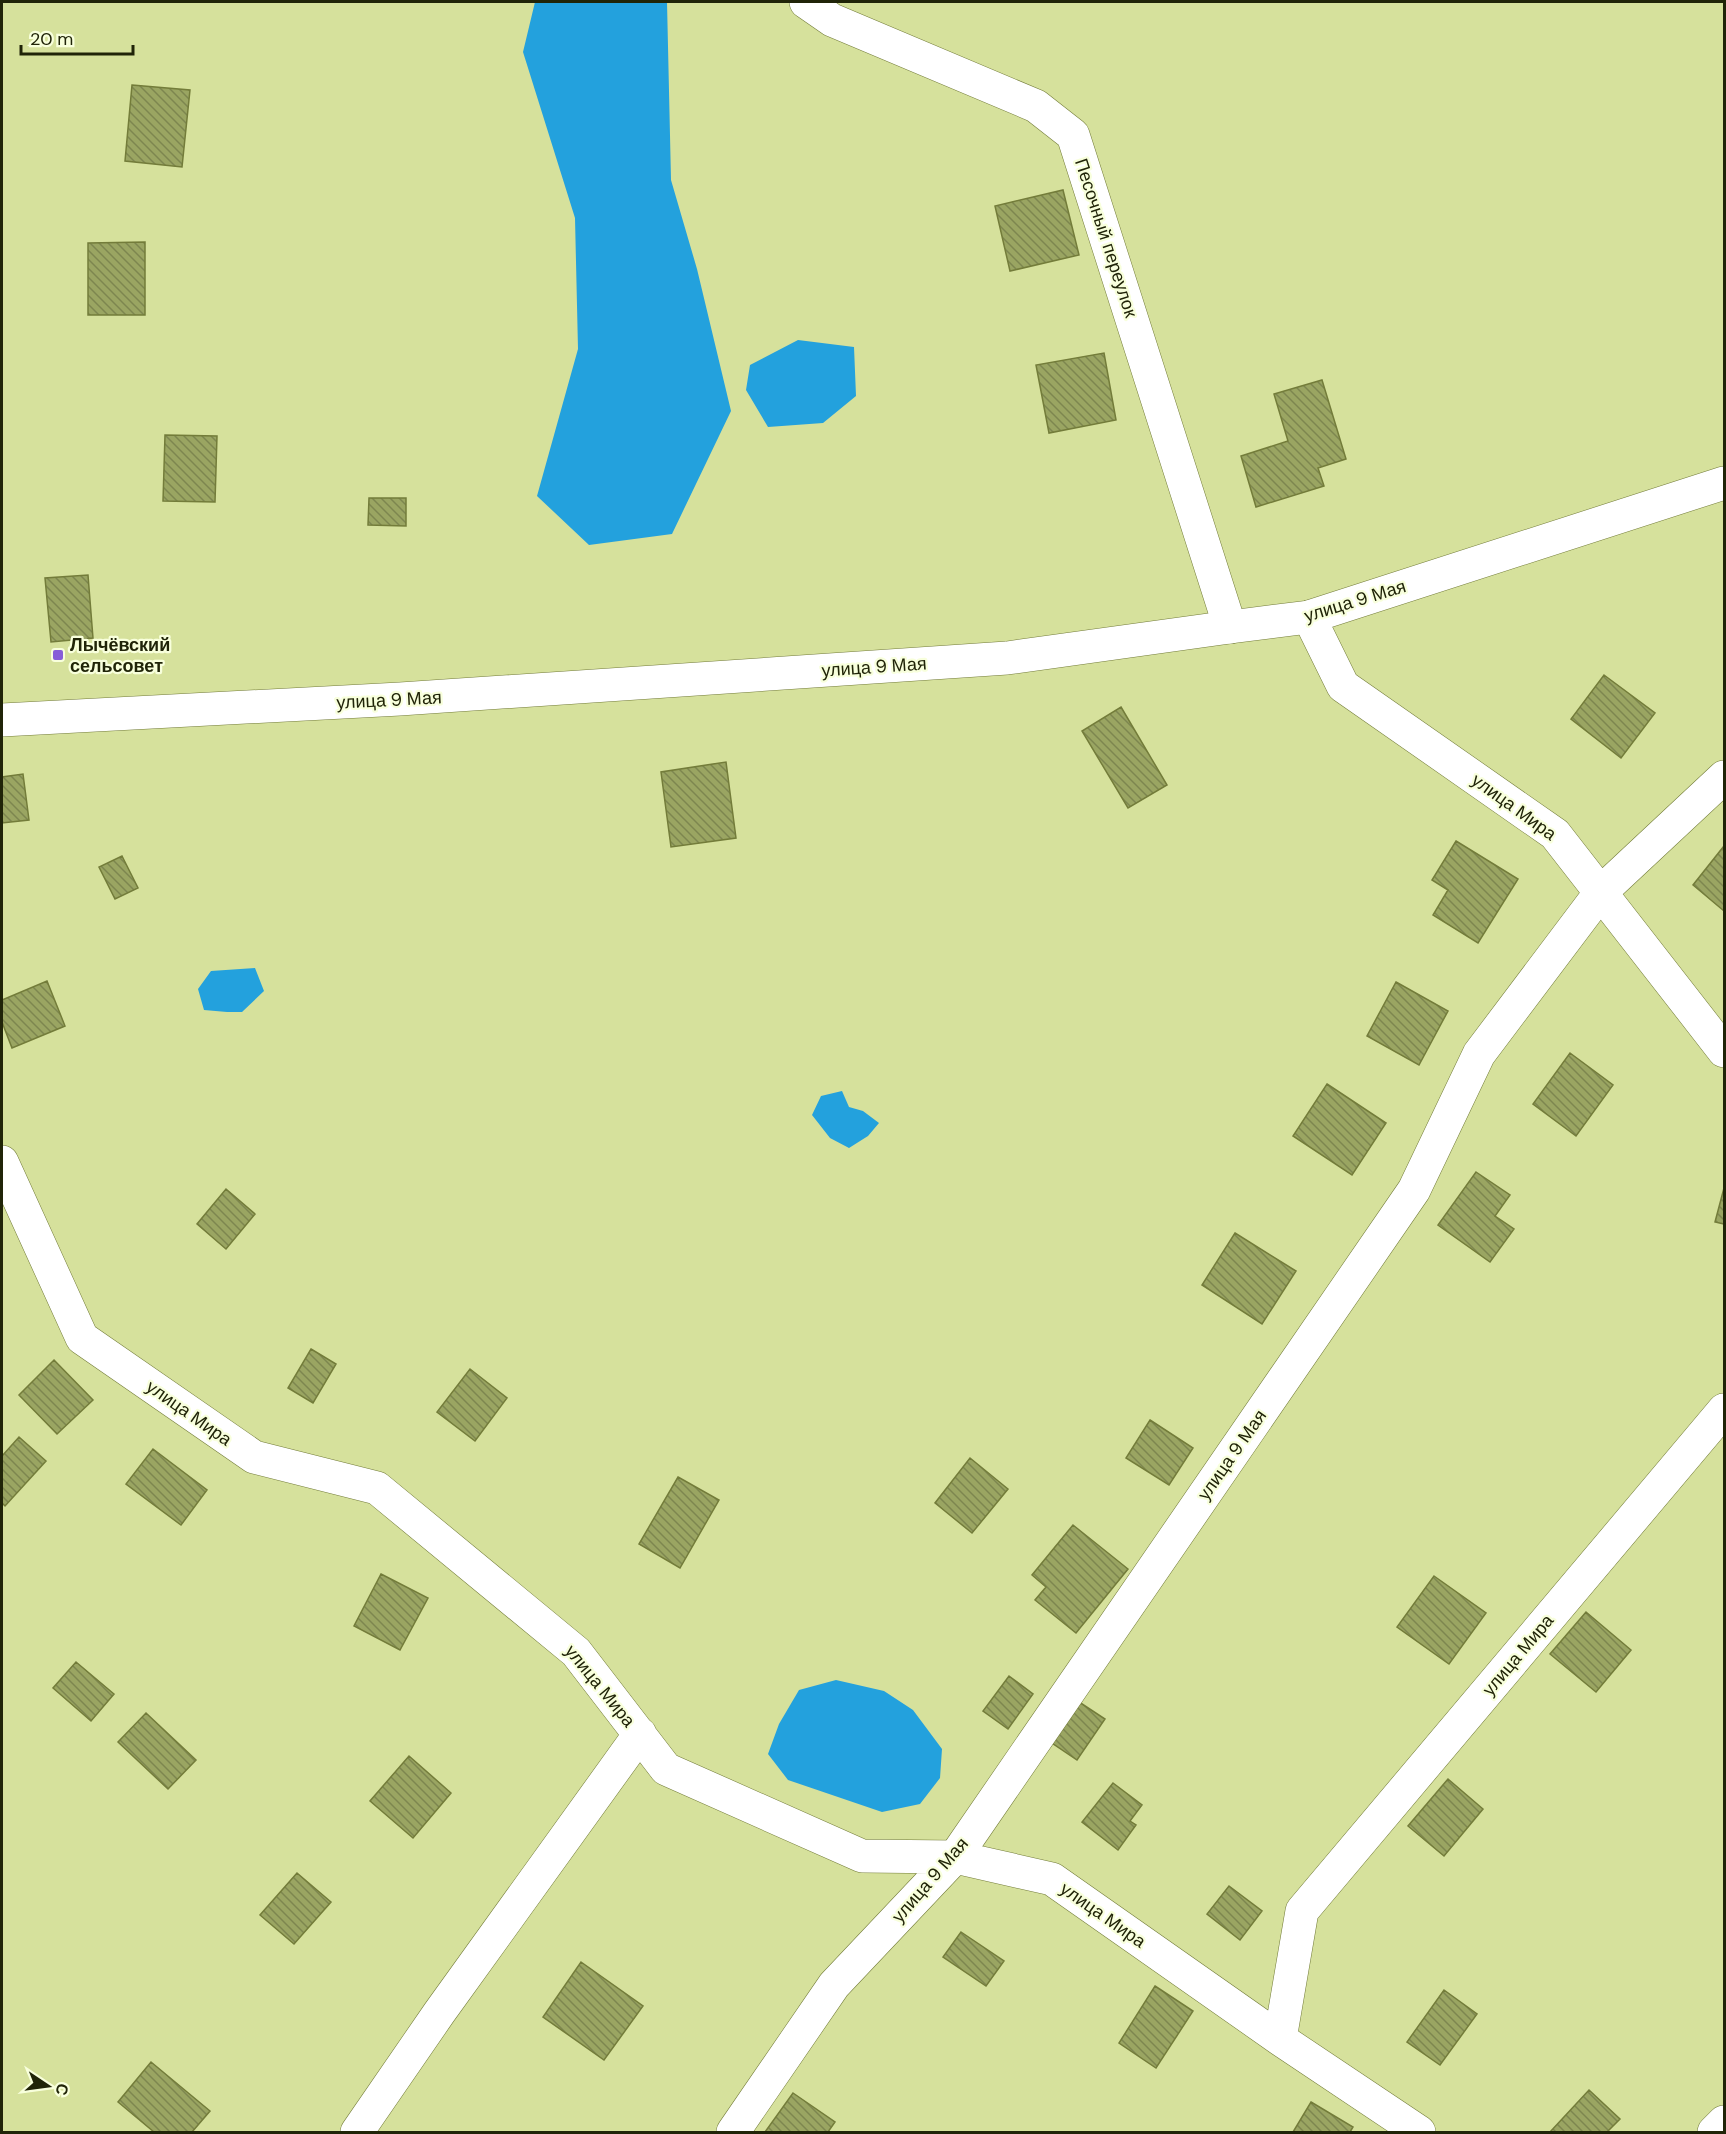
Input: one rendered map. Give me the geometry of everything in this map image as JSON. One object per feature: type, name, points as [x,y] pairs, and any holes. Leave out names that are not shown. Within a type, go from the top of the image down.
[{"type":"street","name":"Песочный переулок","points":[[806,2],[832,20],[1036,106],[1073,135],[1230,627]]},
{"type":"street","name":"улица 9 Мая","points":[[2,720],[400,699],[996,658],[1309,617],[1725,483]]},
{"type":"street","name":"улица Мира","points":[[1309,617],[1343,686],[1555,834],[1725,1051]]},
{"type":"street","name":"улица 9 Мая","points":[[733,2133],[834,1985],[955,1857],[1414,1190],[1479,1054],[1601,892],[1725,777]]},
{"type":"street","name":"улица Мира","points":[[2,1162],[82,1338],[254,1457],[377,1488],[576,1652],[666,1769],[862,1856],[955,1857],[1052,1879],[1280,2039],[1419,2133]]},
{"type":"street","name":"улица Мира","points":[[1280,2039],[1302,1911],[1725,1410]]},
{"type":"street","points":[[357,2133],[439,2013],[640,1734]]},
{"type":"street","points":[[1714,2133],[1725,2122]]},
{"type":"water","points":[[535,2],[667,2],[671,180],[697,269],[731,411],[672,534],[589,545],[537,496],[578,349],[575,218],[523,52]]},
{"type":"water","points":[[798,340],[854,347],[856,396],[823,423],[768,427],[746,390],[750,365]]},
{"type":"water","points":[[255,968],[264,991],[242,1012],[204,1010],[198,989],[211,971]]},
{"type":"water","points":[[842,1091],[849,1107],[863,1111],[879,1123],[868,1136],[849,1148],[830,1138],[812,1115],[821,1096]]},
{"type":"water","points":[[836,1680],[884,1691],[913,1710],[942,1749],[940,1778],[920,1804],[882,1812],[788,1780],[768,1754],[779,1724],[799,1690]]},
{"type":"building","points":[[132,85],[190,90],[182,167],[125,161]]},
{"type":"building","points":[[1063,190],[1079,255],[1010,271],[995,206]]},
{"type":"building","points":[[145,242],[145,315],[88,315],[88,243]]},
{"type":"building","points":[[1104,353],[1116,420],[1049,433],[1036,365]]},
{"type":"building","points":[[1322,380],[1346,459],[1318,468],[1324,486],[1256,507],[1241,456],[1288,441],[1274,394]]},
{"type":"building","points":[[165,435],[217,436],[215,502],[163,501]]},
{"type":"building","points":[[369,498],[406,498],[406,526],[368,525]]},
{"type":"building","points":[[88,575],[93,638],[51,642],[45,578]]},
{"type":"building","points":[[1604,675],[1655,713],[1621,758],[1571,719]]},
{"type":"building","points":[[1121,707],[1167,785],[1128,808],[1082,731]]},
{"type":"building","points":[[726,762],[736,838],[671,847],[661,772]]},
{"type":"building","points":[[23,774],[29,820],[2,823],[2,777]]},
{"type":"building","points":[[1456,841],[1518,879],[1478,943],[1433,915],[1448,890],[1432,880]]},
{"type":"building","points":[[1724,846],[1724,911],[1693,885]]},
{"type":"building","points":[[122,856],[138,888],[115,899],[99,867]]},
{"type":"building","points":[[47,981],[65,1026],[12,1048],[2,1022],[2,1000]]},
{"type":"building","points":[[1396,982],[1448,1011],[1419,1065],[1367,1036]]},
{"type":"building","points":[[1570,1053],[1613,1085],[1576,1136],[1533,1104]]},
{"type":"building","points":[[1327,1084],[1386,1123],[1352,1175],[1293,1136]]},
{"type":"building","points":[[1476,1172],[1510,1195],[1495,1216],[1514,1229],[1490,1262],[1438,1225]]},
{"type":"building","points":[[1724,1188],[1724,1224],[1715,1222]]},
{"type":"building","points":[[226,1189],[255,1214],[226,1249],[197,1224]]},
{"type":"building","points":[[1235,1233],[1296,1271],[1262,1324],[1202,1285]]},
{"type":"building","points":[[311,1349],[336,1364],[313,1403],[288,1388]]},
{"type":"building","points":[[54,1360],[93,1400],[57,1434],[19,1395]]},
{"type":"building","points":[[470,1369],[507,1398],[475,1441],[437,1412]]},
{"type":"building","points":[[1150,1420],[1193,1448],[1169,1485],[1126,1458]]},
{"type":"building","points":[[19,1437],[46,1461],[5,1506],[2,1503],[2,1456]]},
{"type":"building","points":[[153,1449],[207,1490],[181,1525],[126,1484]]},
{"type":"building","points":[[970,1458],[1008,1489],[972,1533],[935,1503]]},
{"type":"building","points":[[678,1477],[719,1500],[680,1568],[639,1544]]},
{"type":"building","points":[[1073,1525],[1128,1569],[1076,1633],[1035,1600],[1046,1587],[1032,1575]]},
{"type":"building","points":[[381,1574],[428,1598],[400,1650],[354,1626]]},
{"type":"building","points":[[1434,1576],[1486,1613],[1449,1664],[1397,1627]]},
{"type":"building","points":[[1586,1612],[1631,1650],[1596,1692],[1550,1654]]},
{"type":"building","points":[[76,1662],[114,1694],[91,1721],[53,1688]]},
{"type":"building","points":[[1009,1676],[1033,1694],[1008,1729],[983,1711]]},
{"type":"building","points":[[1073,1698],[1105,1719],[1077,1760],[1046,1739]]},
{"type":"building","points":[[146,1713],[196,1760],[168,1789],[118,1742]]},
{"type":"building","points":[[409,1756],[451,1793],[413,1838],[370,1801]]},
{"type":"building","points":[[1448,1779],[1483,1809],[1444,1856],[1408,1826]]},
{"type":"building","points":[[1113,1783],[1142,1805],[1130,1821],[1136,1825],[1118,1850],[1082,1822]]},
{"type":"building","points":[[297,1873],[331,1902],[294,1944],[260,1915]]},
{"type":"building","points":[[1229,1886],[1262,1911],[1240,1940],[1207,1914]]},
{"type":"building","points":[[961,1932],[1004,1961],[986,1986],[943,1957]]},
{"type":"building","points":[[581,1962],[643,2006],[604,2060],[543,2017]]},
{"type":"building","points":[[1155,1986],[1193,2011],[1156,2068],[1119,2043]]},
{"type":"building","points":[[1444,1990],[1477,2014],[1440,2065],[1407,2042]]},
{"type":"building","points":[[151,2062],[210,2111],[192,2132],[154,2132],[118,2102]]},
{"type":"building","points":[[1589,2090],[1620,2119],[1607,2132],[1550,2132]]},
{"type":"building","points":[[793,2093],[835,2122],[828,2132],[765,2132]]},
{"type":"building","points":[[1311,2102],[1353,2127],[1350,2132],[1293,2132]]},
{"type":"place","name":"Лычёвский сельсовет","points":[[58,655]]}]
